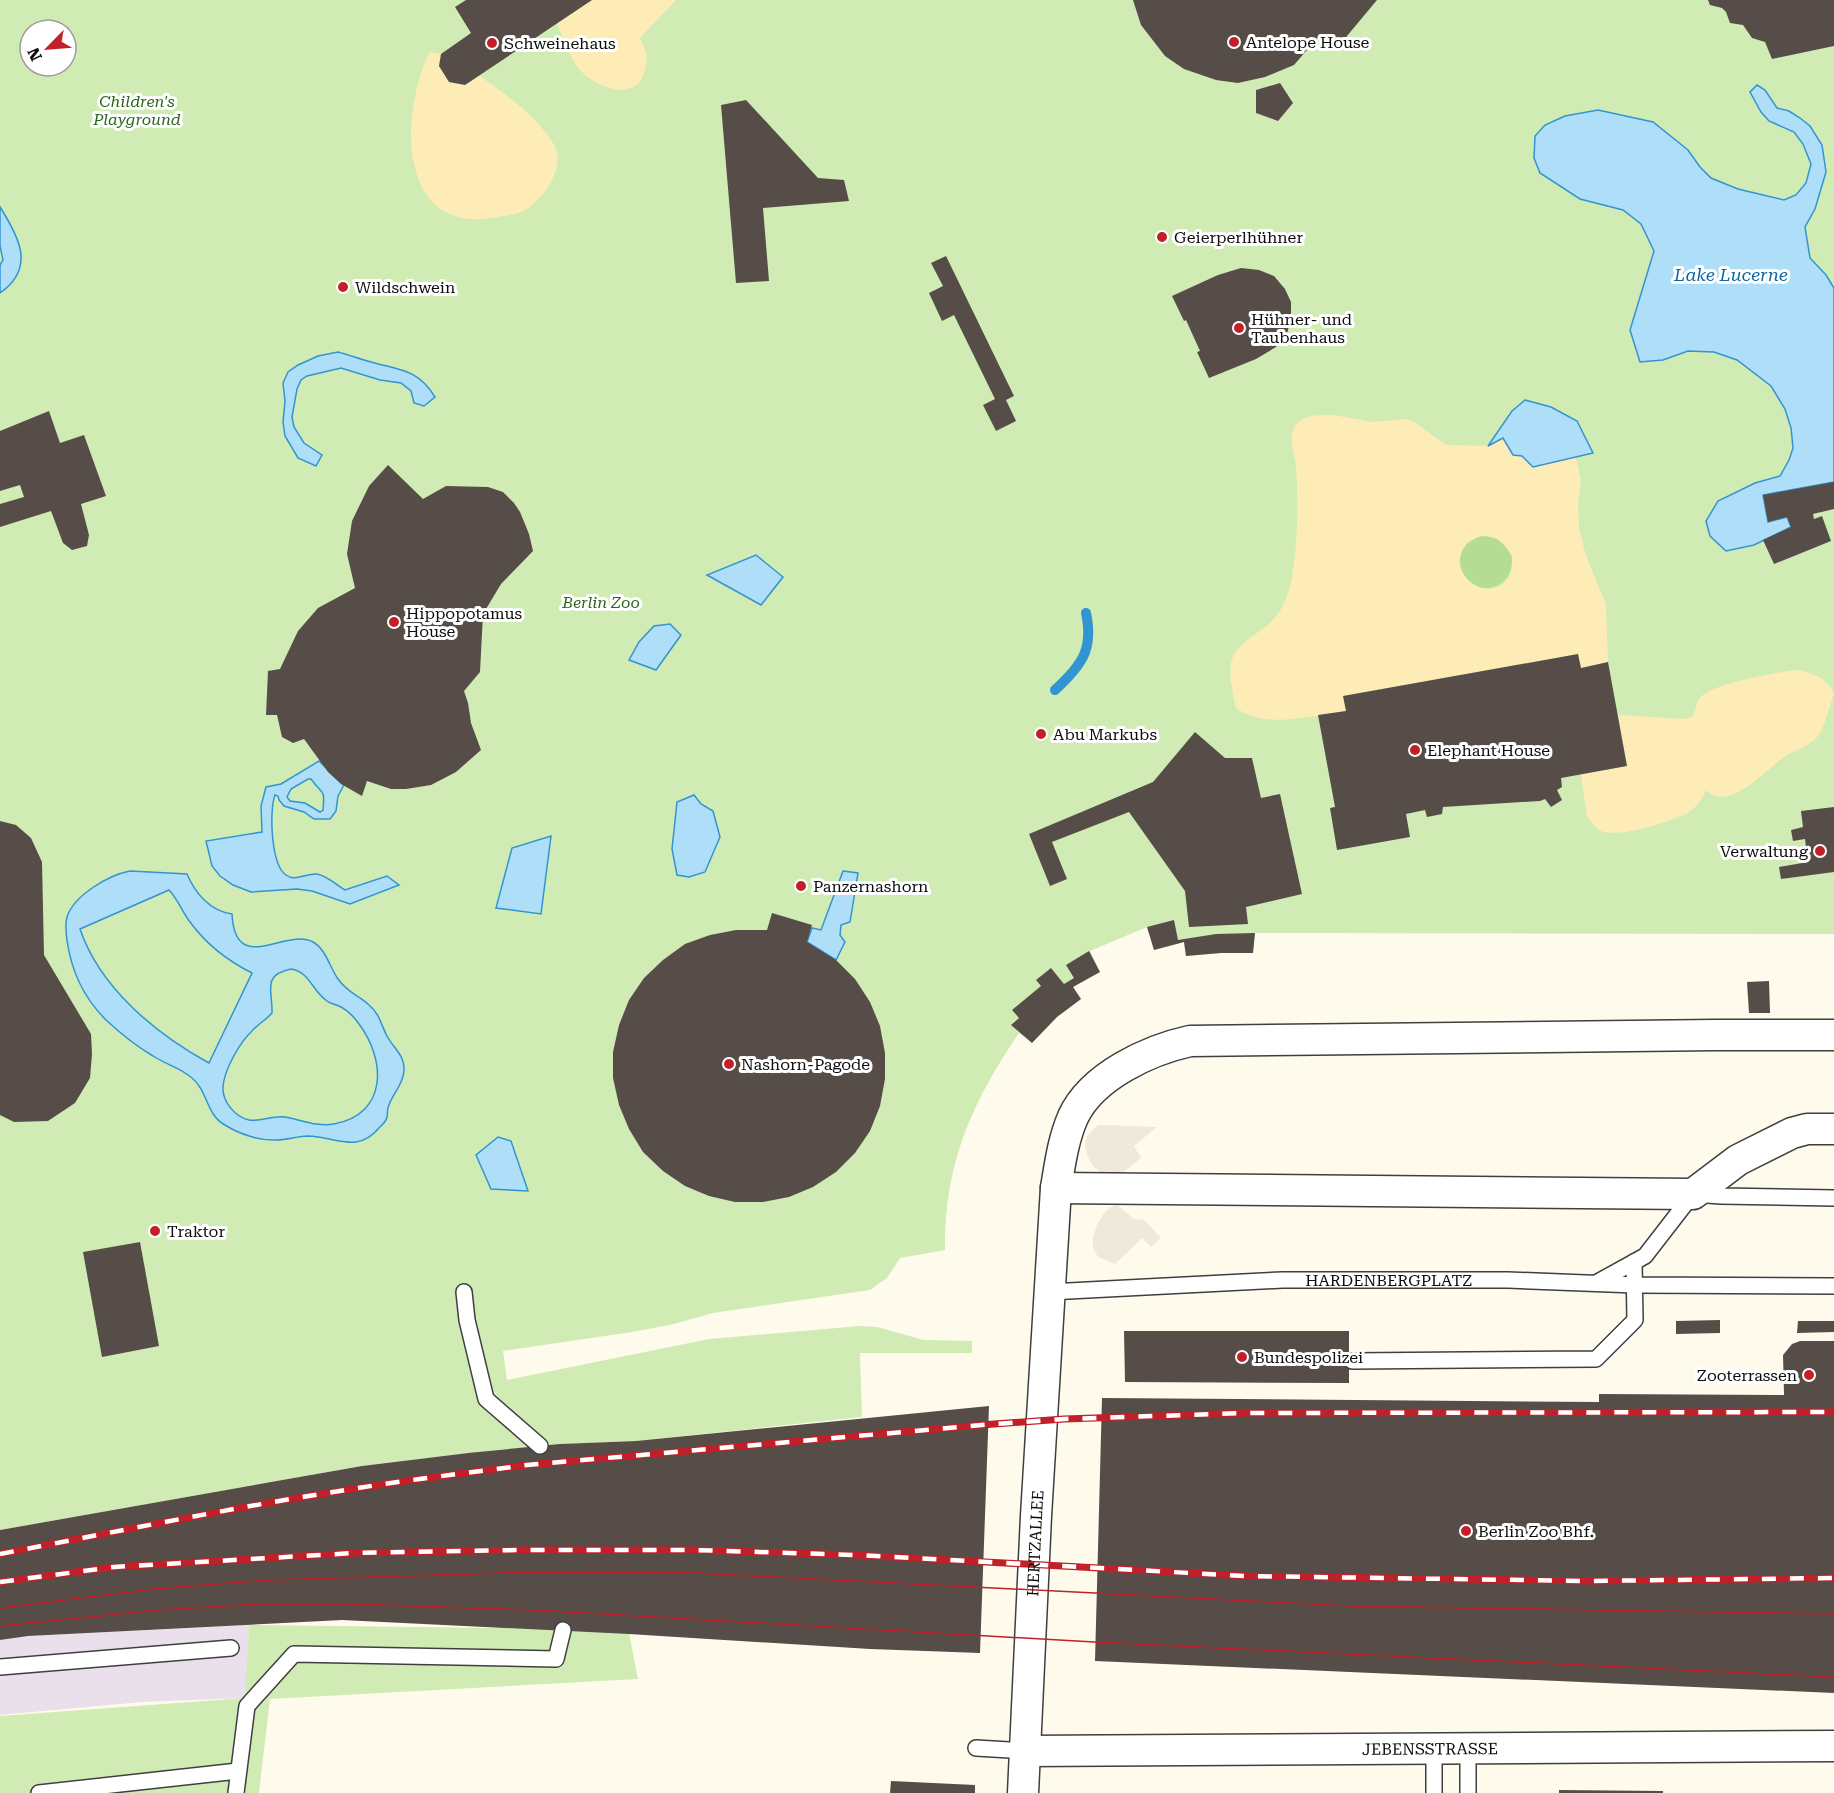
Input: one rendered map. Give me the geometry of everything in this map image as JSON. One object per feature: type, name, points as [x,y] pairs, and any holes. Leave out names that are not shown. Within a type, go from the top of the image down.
[{"type":"street","points":[[1049,1293],[1056,1188],[1062,1148],[1074,1115],[1102,1082],[1124,1066],[1149,1053],[1190,1041],[1834,1035]]},
{"type":"street","points":[[1056,1188],[1693,1194],[1737,1160],[1792,1133],[1807,1129],[1834,1129]]},
{"type":"street","name":"HERTZALLEE","points":[[1023,1793],[1049,1293]]},
{"type":"street","name":"JEBENSSTRASSE","points":[[1025,1751],[1834,1746]]},
{"type":"lane","points":[[1594,1284],[1645,1256],[1693,1194],[1721,1197],[1834,1198]]},
{"type":"lane","points":[[1352,1361],[1596,1359],[1635,1320],[1634,1262]]},
{"type":"lane","name":"HARDENBERGPLATZ","points":[[1049,1293],[1282,1280],[1508,1280],[1635,1285],[1834,1286]]},
{"type":"lane","points":[[464,1292],[467,1320],[486,1399],[540,1446]]},
{"type":"lane","points":[[236,1793],[247,1706],[294,1654],[556,1659],[563,1630]]},
{"type":"lane","points":[[0,1667],[231,1648]]},
{"type":"lane","points":[[976,1748],[1025,1751]]},
{"type":"lane","points":[[1434,1749],[1434,1793]]},
{"type":"lane","points":[[1468,1749],[1468,1793]]},
{"type":"lane","points":[[39,1793],[238,1771]]},
{"type":"shaded area","points":[[1098,1125],[1157,1127],[1134,1146],[1141,1158],[1121,1174],[1100,1172],[1092,1165],[1085,1143],[1088,1135]]},
{"type":"shaded area","points":[[1117,1205],[1134,1219],[1144,1220],[1161,1238],[1151,1247],[1142,1238],[1115,1264],[1098,1257],[1093,1248],[1093,1237],[1104,1213]]},
{"type":"shaded area","points":[[249,1625],[246,1698],[142,1702],[0,1715],[0,1640],[28,1636]]},
{"type":"green space","name":"Berlin Zoo","points":[[0,0],[1834,0],[1834,934],[1255,933],[1253,953],[1186,956],[1184,942],[1154,950],[1147,927],[1090,951],[1100,972],[1073,987],[1081,999],[1057,1017],[1032,1043],[1019,1033],[987,1084],[964,1135],[956,1162],[946,1219],[945,1250],[900,1258],[887,1278],[870,1290],[713,1313],[674,1324],[632,1332],[503,1351],[507,1380],[709,1339],[860,1326],[877,1327],[924,1340],[972,1341],[972,1353],[860,1353],[862,1417],[636,1441],[561,1444],[561,1472],[629,1633],[638,1679],[270,1699],[259,1793],[0,1793],[0,1716],[245,1698],[249,1625],[498,1628],[467,1453],[362,1466],[0,1530]]},
{"type":"green space","points":[[1486,536],[1500,540],[1508,548],[1512,562],[1508,576],[1500,584],[1486,588],[1472,584],[1464,576],[1460,562],[1464,548],[1472,540]]},
{"type":"sand","points":[[592,0],[676,0],[640,38],[647,59],[641,80],[634,86],[616,89],[595,82],[579,69],[569,53],[557,23]]},
{"type":"sand","points":[[430,52],[441,54],[439,66],[449,82],[465,85],[480,76],[529,114],[553,143],[558,161],[556,170],[547,188],[527,209],[515,214],[472,219],[455,216],[441,209],[430,199],[416,171],[412,154],[411,125],[419,81]]},
{"type":"sand","points":[[1333,415],[1373,422],[1406,419],[1416,423],[1446,445],[1488,446],[1503,438],[1513,455],[1522,456],[1530,463],[1576,457],[1581,482],[1578,502],[1579,528],[1586,556],[1606,604],[1608,662],[1581,668],[1578,654],[1343,696],[1346,711],[1304,718],[1276,720],[1249,715],[1237,709],[1231,682],[1230,668],[1233,658],[1243,643],[1277,615],[1287,597],[1292,576],[1297,515],[1293,430],[1305,418]],"holes":[[[1480,536],[1491,537],[1499,541],[1512,556],[1510,575],[1501,585],[1491,589],[1481,588],[1471,583],[1464,575],[1460,565],[1461,554],[1467,543]]]},
{"type":"sand","points":[[1796,670],[1818,677],[1827,683],[1834,693],[1823,727],[1811,742],[1787,755],[1736,793],[1715,796],[1706,790],[1695,807],[1671,820],[1618,833],[1599,830],[1587,816],[1581,774],[1627,766],[1618,715],[1684,719],[1692,717],[1699,699],[1716,688]]},
{"type":"water","name":"Lake Lucerne","points":[[1757,85],[1765,90],[1777,108],[1789,111],[1810,126],[1822,145],[1826,172],[1815,209],[1805,227],[1810,258],[1826,275],[1834,288],[1834,482],[1763,495],[1768,522],[1787,517],[1791,527],[1754,545],[1726,551],[1710,536],[1706,521],[1718,501],[1755,483],[1780,476],[1793,448],[1791,428],[1785,409],[1771,386],[1737,360],[1714,352],[1688,351],[1663,360],[1640,362],[1630,330],[1654,251],[1641,224],[1623,210],[1580,199],[1540,173],[1534,158],[1535,136],[1545,125],[1565,116],[1598,110],[1653,122],[1688,150],[1711,178],[1738,189],[1784,200],[1796,195],[1806,183],[1811,164],[1803,144],[1794,132],[1769,121],[1761,112],[1750,92]]},
{"type":"water","points":[[0,207],[18,241],[21,263],[11,283],[0,293],[0,265],[3,260],[0,246]]},
{"type":"water","points":[[338,352],[407,372],[422,381],[435,397],[424,406],[414,403],[411,391],[401,383],[380,380],[341,368],[307,376],[301,380],[297,389],[292,417],[294,427],[304,443],[322,455],[316,466],[298,458],[285,436],[283,383],[288,372],[298,365],[318,356]]},
{"type":"water","points":[[1525,400],[1551,407],[1577,421],[1593,453],[1533,467],[1522,456],[1513,455],[1503,438],[1488,446],[1512,411]]},
{"type":"water","points":[[756,555],[783,577],[761,605],[707,575]]},
{"type":"water","points":[[670,624],[681,635],[656,670],[629,660],[639,642],[654,626]]},
{"type":"water","points":[[319,761],[344,785],[338,796],[336,811],[330,819],[314,819],[304,812],[284,806],[275,795],[272,813],[274,850],[277,861],[286,875],[293,878],[313,874],[321,875],[345,890],[387,876],[399,885],[350,904],[312,891],[297,889],[251,892],[233,885],[220,876],[212,866],[206,841],[262,832],[261,806],[266,787],[281,784]],"holes":[[[311,779],[324,798],[323,810],[320,812],[305,803],[290,801],[287,797],[291,789]]]},
{"type":"water","points":[[694,795],[701,804],[713,811],[720,837],[705,872],[689,877],[677,875],[672,849],[677,802]]},
{"type":"water","points":[[551,836],[541,914],[496,908],[512,848]]},
{"type":"water","points":[[130,871],[187,874],[194,888],[204,900],[217,909],[232,914],[235,933],[242,943],[252,947],[302,939],[317,945],[325,954],[342,984],[376,1012],[387,1036],[403,1061],[403,1076],[390,1103],[383,1125],[371,1136],[355,1142],[308,1136],[270,1140],[243,1134],[219,1121],[192,1078],[140,1048],[106,1020],[85,993],[75,973],[69,951],[66,923],[71,909],[84,894]],"holes":[[[169,890],[203,938],[234,963],[252,973],[209,1063],[169,1038],[132,1007],[101,971],[80,929]],[[291,969],[303,974],[328,1002],[350,1014],[368,1038],[374,1053],[377,1084],[373,1097],[364,1109],[352,1118],[328,1125],[280,1117],[249,1120],[239,1116],[227,1103],[223,1087],[233,1057],[247,1036],[272,1013],[272,980],[276,975]]]},
{"type":"water","points":[[843,871],[858,873],[850,922],[841,925],[840,935],[845,942],[836,960],[807,942],[812,928],[821,930]]},
{"type":"water","points":[[498,1137],[511,1141],[528,1191],[491,1189],[476,1155]]},
{"type":"building","name":"Schweinehaus","points":[[466,0],[592,0],[465,85],[449,82],[439,66],[441,54],[471,33],[455,7]]},
{"type":"building","name":"Antelope House","points":[[1133,0],[1377,0],[1337,48],[1319,36],[1294,65],[1265,77],[1238,83],[1216,80],[1184,69],[1165,56],[1141,25]]},
{"type":"building","points":[[1708,0],[1834,0],[1834,46],[1772,59],[1765,42],[1752,38],[1743,25],[1730,23],[1726,12],[1722,8],[1710,5]]},
{"type":"building","points":[[1280,83],[1293,103],[1278,121],[1256,113],[1256,90]]},
{"type":"building","points":[[746,100],[818,178],[844,180],[849,201],[763,208],[769,281],[736,283],[721,105]]},
{"type":"building","points":[[946,256],[1014,396],[1006,400],[1016,421],[996,431],[983,405],[995,399],[954,315],[942,321],[929,293],[943,286],[931,263]]},
{"type":"building","name":"Hühner- und Taubenhaus","points":[[1241,268],[1259,270],[1274,276],[1285,289],[1291,302],[1291,318],[1287,334],[1276,347],[1256,359],[1209,378],[1197,352],[1200,351],[1172,296],[1218,275]]},
{"type":"building","points":[[49,411],[60,443],[84,435],[106,496],[81,504],[89,535],[87,546],[72,550],[63,543],[51,511],[0,527],[0,504],[24,497],[20,485],[0,491],[0,431]]},
{"type":"building","name":"Hippopotamus House","points":[[388,465],[423,499],[446,486],[488,487],[503,492],[520,512],[533,551],[501,584],[483,614],[480,672],[464,691],[471,723],[481,750],[456,772],[431,785],[391,789],[367,781],[362,796],[341,784],[328,772],[304,739],[293,743],[282,737],[277,715],[266,715],[268,671],[280,669],[298,631],[318,608],[355,588],[347,554],[352,521],[369,486]]},
{"type":"building","points":[[1834,482],[1834,509],[1813,514],[1814,519],[1822,516],[1831,541],[1774,564],[1763,540],[1791,527],[1787,517],[1768,522],[1763,495]]},
{"type":"building","name":"Elephant House","points":[[1578,654],[1581,668],[1608,662],[1627,766],[1561,778],[1562,787],[1557,790],[1562,800],[1551,807],[1545,799],[1443,807],[1442,814],[1427,817],[1425,810],[1406,814],[1410,837],[1337,850],[1330,808],[1335,807],[1318,715],[1346,711],[1343,696]]},
{"type":"building","points":[[1195,732],[1225,758],[1252,758],[1261,798],[1280,794],[1302,894],[1246,907],[1248,924],[1189,927],[1185,891],[1129,812],[1052,842],[1067,879],[1050,886],[1029,834],[1153,782]]},
{"type":"building","name":"Verwaltung","points":[[1834,807],[1834,872],[1781,879],[1779,867],[1808,862],[1805,839],[1793,841],[1791,830],[1803,827],[1801,811]]},
{"type":"building","points":[[0,821],[16,825],[31,838],[42,862],[44,955],[91,1034],[90,1078],[75,1103],[48,1121],[14,1122],[0,1115]]},
{"type":"building","points":[[772,913],[812,925],[807,942],[836,960],[855,979],[870,1002],[880,1026],[885,1053],[885,1079],[880,1106],[870,1131],[855,1153],[836,1172],[813,1187],[789,1197],[763,1202],[735,1202],[709,1196],[685,1186],[663,1171],[643,1152],[629,1129],[619,1105],[613,1078],[613,1052],[619,1025],[629,1000],[644,978],[663,960],[685,944],[710,935],[736,930],[767,930]]},
{"type":"building","points":[[1174,920],[1178,940],[1216,934],[1255,933],[1253,953],[1186,956],[1184,942],[1154,950],[1147,927]]},
{"type":"building","points":[[1089,951],[1100,972],[1073,987],[1081,999],[1057,1017],[1032,1043],[1011,1025],[1019,1018],[1012,1010],[1041,986],[1036,980],[1051,968],[1064,984],[1074,978],[1066,965]]},
{"type":"building","points":[[1769,981],[1770,1013],[1749,1013],[1747,982]]},
{"type":"building","points":[[140,1242],[159,1346],[102,1357],[83,1252]]},
{"type":"building","points":[[1720,1320],[1720,1333],[1676,1334],[1676,1321]]},
{"type":"building","points":[[1798,1321],[1834,1321],[1834,1332],[1797,1333]]},
{"type":"building","points":[[1124,1331],[1349,1331],[1349,1383],[1125,1382]]},
{"type":"building","name":"Berlin Zoo Bhf.","points":[[1800,1341],[1834,1341],[1834,1693],[1095,1661],[1102,1398],[1599,1402],[1599,1394],[1784,1395],[1783,1355],[1792,1344]]},
{"type":"building","points":[[989,1406],[980,1653],[342,1620],[28,1636],[0,1640],[0,1530],[362,1466],[560,1444],[636,1441]]},
{"type":"building","points":[[891,1781],[975,1785],[975,1793],[890,1793]]},
{"type":"building","points":[[1559,1790],[1663,1791],[1663,1793],[1559,1793]]},
{"type":"waterway","points":[[1055,690],[1078,665],[1087,647],[1086,613]]},
{"type":"tram line","points":[[0,1608],[153,1589],[269,1580],[533,1572],[696,1573],[1351,1606],[1834,1614]]},
{"type":"tram line","points":[[0,1626],[158,1610],[262,1604],[353,1604],[534,1610],[1094,1642],[1834,1677]]},
{"type":"railway","points":[[0,1554],[259,1504],[369,1486],[527,1465],[994,1424],[1064,1419],[1247,1413],[1834,1412]]},
{"type":"railway","points":[[0,1582],[114,1567],[354,1553],[518,1550],[694,1550],[856,1555],[1246,1576],[1587,1581],[1834,1578]]},
{"type":"place","name":"Antelope House","points":[[1234,42]]},
{"type":"place","name":"Schweinehaus","points":[[492,43]]},
{"type":"place","name":"Geierperlhühner","points":[[1162,237]]},
{"type":"place","name":"Wildschwein","points":[[343,287]]},
{"type":"place","name":"Hühner- und Taubenhaus","points":[[1239,328]]},
{"type":"place","name":"Hippopotamus House","points":[[394,622]]},
{"type":"place","name":"Abu Markubs","points":[[1041,734]]},
{"type":"place","name":"Elephant House","points":[[1415,750]]},
{"type":"place","name":"Verwaltung","points":[[1820,851]]},
{"type":"place","name":"Panzernashorn","points":[[801,886]]},
{"type":"place","name":"Nashorn-Pagode","points":[[729,1064]]},
{"type":"place","name":"Traktor","points":[[155,1231]]},
{"type":"place","name":"Bundespolizei","points":[[1242,1357]]},
{"type":"place","name":"Zooterrassen","points":[[1809,1375]]},
{"type":"place","name":"Berlin Zoo Bhf.","points":[[1466,1531]]},
{"type":"park label","name":"Children's Playground","points":[[137,110]]}]
